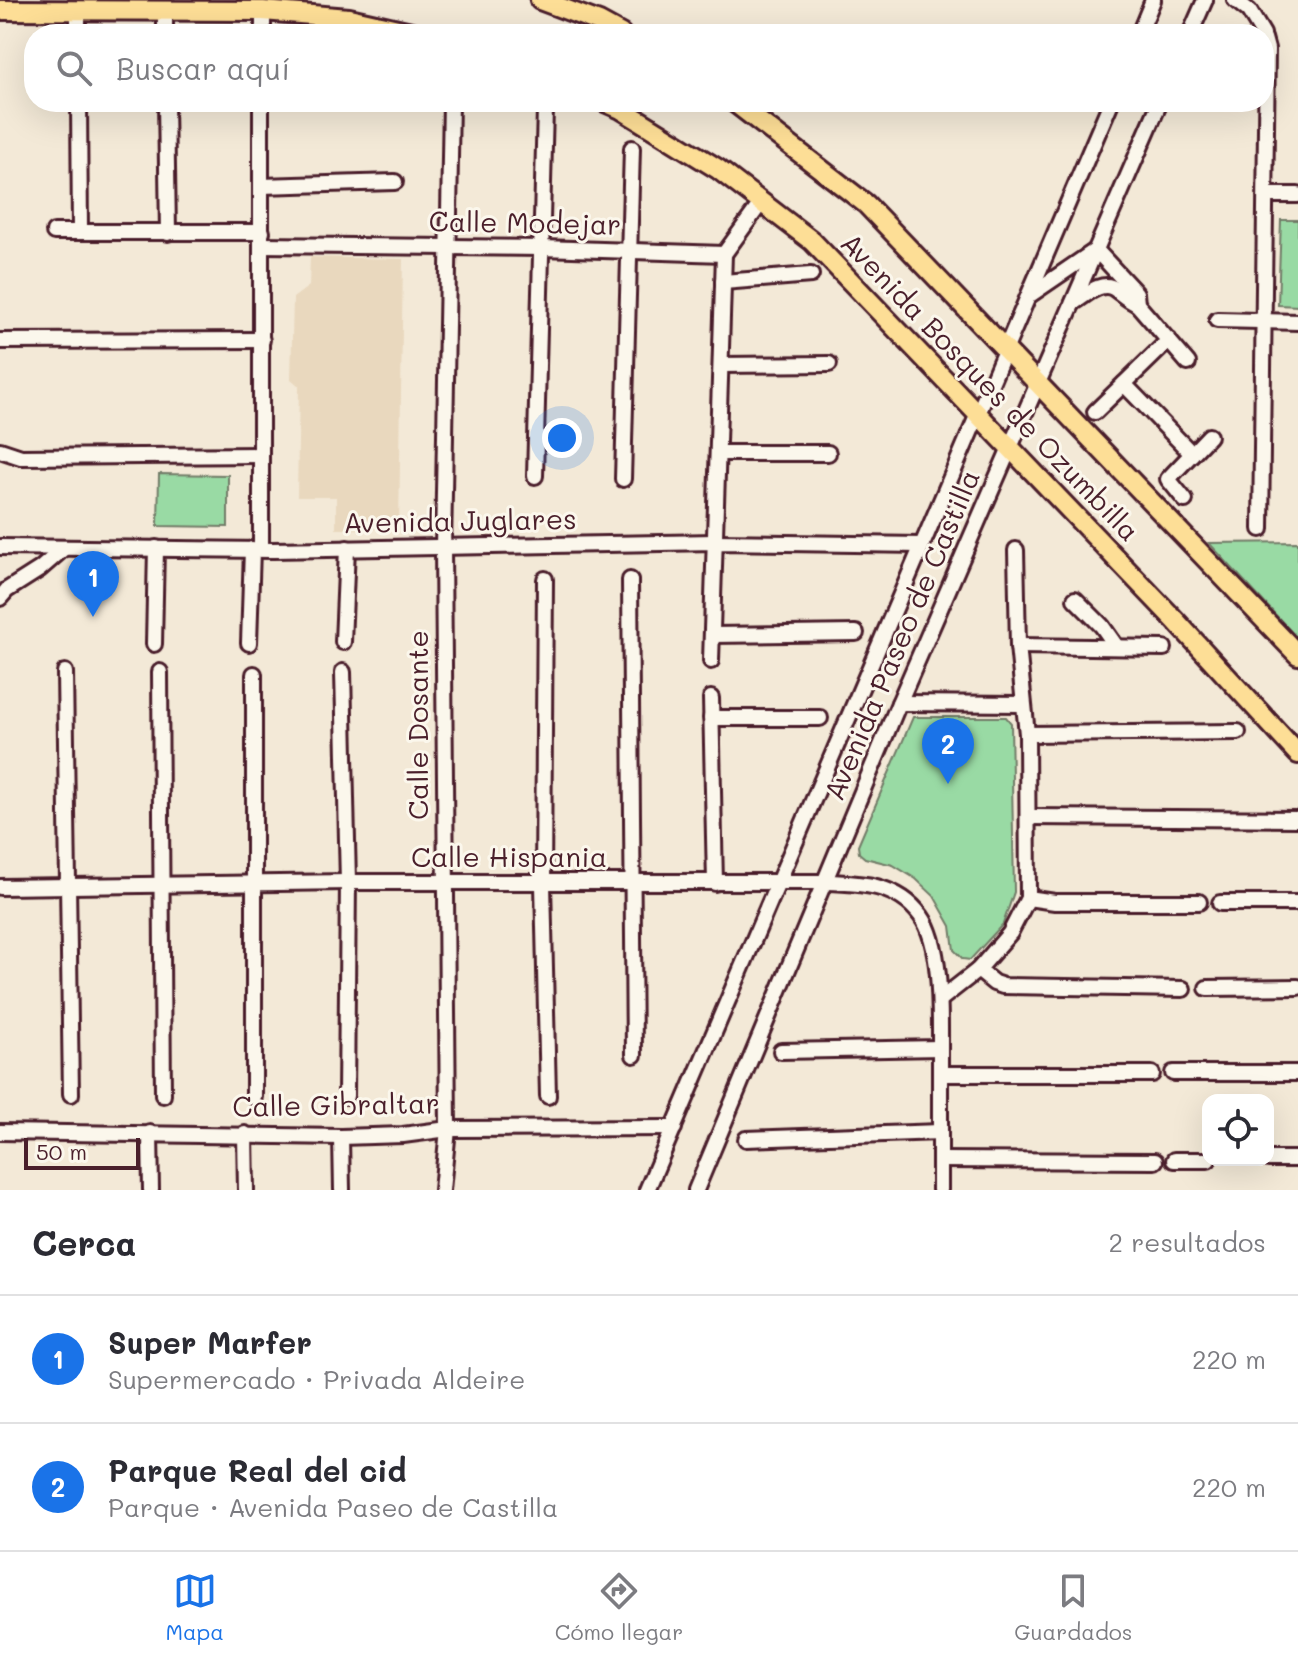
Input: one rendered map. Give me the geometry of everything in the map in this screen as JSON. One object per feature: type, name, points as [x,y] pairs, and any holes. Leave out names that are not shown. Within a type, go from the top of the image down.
[{"type":"main road","points":[[540,0],[603,24]]},
{"type":"main road","points":[[0,10],[263,11],[349,18],[376,24]]},
{"type":"main road","name":"Avenida Bosques de Ozumbilla","points":[[626,112],[718,169],[812,241],[1175,620],[1298,754]]},
{"type":"main road","name":"Avenida Bosques de Ozumbilla","points":[[747,112],[866,204],[1298,655]]},
{"type":"street","points":[[1143,24],[1153,0]]},
{"type":"street","points":[[1194,24],[1205,0]]},
{"type":"street","points":[[1235,0],[1249,11],[1257,24]]},
{"type":"street","points":[[78,11],[78,24]]},
{"type":"street","points":[[165,11],[165,24]]},
{"type":"street","points":[[263,11],[263,24]]},
{"type":"street","points":[[79,112],[80,232]]},
{"type":"street","points":[[166,112],[168,233]]},
{"type":"street","points":[[249,643],[261,455],[261,112]]},
{"type":"street","name":"Calle Dosante","points":[[442,1190],[448,1129],[443,548],[451,112]]},
{"type":"street","points":[[535,476],[545,112]]},
{"type":"street","name":"Avenida Paseo de Castilla","points":[[647,1190],[1107,112]]},
{"type":"street","name":"Avenida Paseo de Castilla","points":[[696,1190],[899,703],[1156,112]]},
{"type":"street","points":[[1261,529],[1267,112]]},
{"type":"street","points":[[623,479],[632,148]]},
{"type":"street","points":[[261,186],[395,182]]},
{"type":"street","points":[[1266,195],[1298,195]]},
{"type":"street","points":[[711,661],[724,254],[761,203]]},
{"type":"street","name":"Calle Modejar","points":[[54,232],[168,233],[449,248],[724,254]]},
{"type":"street","points":[[1030,295],[1096,250],[1113,278],[1136,293],[1137,304],[1188,363]]},
{"type":"street","points":[[723,282],[811,275]]},
{"type":"street","points":[[1073,303],[1113,278]]},
{"type":"street","points":[[1217,320],[1298,322]]},
{"type":"street","points":[[0,341],[262,340]]},
{"type":"street","points":[[1095,412],[1169,340]]},
{"type":"street","points":[[721,365],[829,364]]},
{"type":"street","points":[[1124,384],[1192,454]]},
{"type":"street","points":[[1185,500],[1168,479],[1209,436]]},
{"type":"street","points":[[0,450],[21,457],[261,455]]},
{"type":"street","points":[[718,453],[828,453]]},
{"type":"street","name":"Avenida Juglares","points":[[0,547],[443,548],[715,542],[921,545]]},
{"type":"street","points":[[154,644],[156,548]]},
{"type":"street","points":[[343,642],[347,548]]},
{"type":"street","points":[[0,598],[63,549]]},
{"type":"street","points":[[941,999],[978,970],[1010,933],[1028,898],[1027,734],[1018,646],[1016,550]]},
{"type":"street","points":[[545,579],[543,884],[548,1096]]},
{"type":"street","points":[[630,580],[634,1055]]},
{"type":"street","points":[[1075,599],[1102,626],[1116,646]]},
{"type":"street","points":[[712,635],[856,633]]},
{"type":"street","points":[[1018,646],[1164,648]]},
{"type":"street","points":[[65,672],[71,1094]]},
{"type":"street","points":[[160,672],[163,1095]]},
{"type":"street","points":[[343,672],[348,882],[346,1096]]},
{"type":"street","points":[[254,674],[254,1097]]},
{"type":"street","points":[[711,698],[715,883]]},
{"type":"street","points":[[899,703],[1022,704]]},
{"type":"street","points":[[711,718],[820,718]]},
{"type":"street","points":[[1027,734],[1238,732]]},
{"type":"street","points":[[1029,817],[1298,819]]},
{"type":"street","name":"Calle Hispania","points":[[0,887],[348,882],[826,882],[863,883],[888,889],[921,916],[930,936],[941,999],[940,1190]]},
{"type":"street","points":[[1028,898],[1055,902],[1199,902]]},
{"type":"street","points":[[1220,903],[1298,903]]},
{"type":"street","points":[[978,970],[1003,986],[1183,989]]},
{"type":"street","points":[[1207,988],[1298,987]]},
{"type":"street","points":[[781,1051],[940,1048]]},
{"type":"street","points":[[1173,1073],[1298,1073]]},
{"type":"street","points":[[940,1074],[1152,1074]]},
{"type":"street","name":"Calle Gibraltar","points":[[0,1132],[341,1137],[403,1135],[448,1129],[674,1128]]},
{"type":"street","points":[[746,1139],[940,1132]]},
{"type":"street","points":[[150,1133],[151,1190]]},
{"type":"street","points":[[245,1134],[246,1190]]},
{"type":"street","points":[[341,1137],[342,1190]]},
{"type":"street","points":[[1274,1159],[1298,1159]]},
{"type":"street","points":[[940,1160],[1155,1161]]},
{"type":"street","points":[[1174,1160],[1202,1160]]},
{"type":"shaded area","points":[[310,257],[403,259],[399,529],[336,529],[336,497],[297,497],[299,386],[291,379],[293,298],[309,286]]},
{"type":"green space","points":[[1281,220],[1298,220],[1298,306],[1278,305]]},
{"type":"green space","points":[[159,474],[228,475],[228,527],[158,526]]},
{"type":"green space","points":[[1298,542],[1298,639],[1209,543]]},
{"type":"green space","points":[[913,717],[1006,717],[1011,723],[1014,892],[1003,924],[970,960],[963,959],[954,950],[951,926],[934,896],[916,879],[893,865],[865,858],[859,853],[858,846]]},
{"type":"place","name":"Super Marfer","points":[[93,617]]},
{"type":"place","name":"Parque Real del cid","points":[[948,784]]}]
